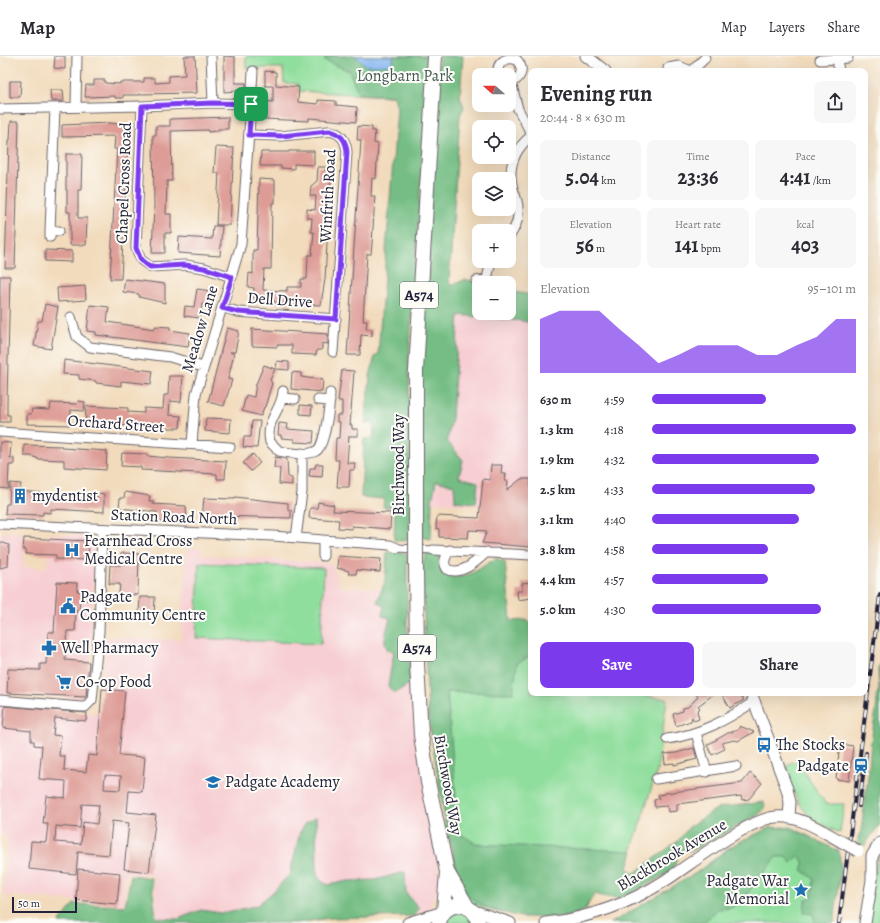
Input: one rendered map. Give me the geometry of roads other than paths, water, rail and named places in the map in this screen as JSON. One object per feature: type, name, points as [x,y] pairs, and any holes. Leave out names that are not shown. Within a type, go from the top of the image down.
[{"type":"main road","name":"Birchwood Way","points":[[435,56],[417,343],[416,562],[417,664],[421,735],[428,782],[447,872],[442,915]]},
{"type":"main road","name":"Birchwood Way","points":[[447,872],[469,909]]},
{"type":"main road","points":[[442,915],[456,905],[469,909]]},
{"type":"main road","name":"A574","points":[[469,909],[475,914],[478,923]]},
{"type":"street","points":[[76,107],[77,56]]},
{"type":"street","points":[[212,56],[213,103]]},
{"type":"street","points":[[586,56],[601,68]]},
{"type":"street","points":[[498,68],[502,61],[509,58],[517,60],[520,63],[522,71],[518,79],[516,80]]},
{"type":"street","points":[[695,68],[705,58]]},
{"type":"street","points":[[820,60],[848,58]]},
{"type":"street","points":[[837,59],[838,68]]},
{"type":"street","points":[[668,68],[679,66],[684,68]]},
{"type":"street","name":"Meadow Lane","points":[[192,444],[194,403],[203,367],[232,277],[242,239],[253,71]]},
{"type":"street","points":[[516,102],[528,127]]},
{"type":"street","points":[[0,109],[213,103],[251,104]]},
{"type":"street","name":"Chapel Cross Road","points":[[142,106],[136,248],[138,257],[150,267],[185,265],[204,268],[232,277]]},
{"type":"street","points":[[53,233],[55,108]]},
{"type":"street","name":"Winfrith Road","points":[[249,135],[286,136],[329,131],[336,133],[344,140],[347,152],[333,352]]},
{"type":"street","points":[[516,224],[519,213],[510,173],[512,162],[522,144],[528,139]]},
{"type":"street","name":"Dell Drive","points":[[222,308],[238,312],[336,319]]},
{"type":"street","points":[[72,317],[73,328],[77,337],[90,347],[170,357],[203,367]]},
{"type":"street","points":[[295,399],[282,394],[270,425],[271,450],[312,453],[320,449],[327,422],[330,397],[318,400]]},
{"type":"street","name":"Orchard Street","points":[[0,432],[230,447]]},
{"type":"street","points":[[296,538],[302,492],[302,453]]},
{"type":"street","name":"Station Road North","points":[[0,524],[296,538],[390,545],[397,548]]},
{"type":"street","points":[[0,700],[85,706],[89,704],[94,695],[98,649],[102,530]]},
{"type":"street","points":[[323,540],[323,556]]},
{"type":"street","points":[[397,548],[528,555]]},
{"type":"street","points":[[450,550],[445,557],[444,564],[447,569],[453,572],[460,571],[479,560],[487,552]]},
{"type":"street","points":[[667,739],[696,734],[718,724],[753,697],[787,789],[790,802],[789,818],[808,824],[858,851],[872,856]]},
{"type":"street","points":[[696,734],[707,772]]},
{"type":"street","points":[[656,779],[707,772],[736,766]]},
{"type":"street","name":"Blackbrook Avenue","points":[[546,923],[586,916],[635,898],[732,836],[751,826],[768,819],[789,818]]},
{"type":"street","points":[[865,923],[872,880],[872,856],[880,843]]},
{"type":"street","points":[[469,909],[510,923]]},
{"type":"street","points":[[408,923],[442,915]]},
{"type":"water","points":[[355,56],[394,56],[392,65],[367,66]]},
{"type":"railway","points":[[868,691],[880,595]]},
{"type":"railway","points":[[839,923],[867,696]]},
{"type":"railway","points":[[859,806],[866,753]]},
{"type":"place","name":"mydentist","points":[[20,496]]},
{"type":"place","name":"Fearnhead Cross Medical Centre","points":[[72,550]]},
{"type":"place","name":"Padgate Community Centre","points":[[68,606]]},
{"type":"place","name":"Well Pharmacy","points":[[49,648]]},
{"type":"place","name":"Co-op Food","points":[[64,682]]},
{"type":"place","name":"The Stocks","points":[[764,745]]},
{"type":"place","name":"Padgate","points":[[861,766]]},
{"type":"place","name":"Padgate Academy","points":[[213,782]]},
{"type":"place","name":"Padgate War Memorial","points":[[801,890]]},
{"type":"park label","name":"Longbarn Park","points":[[405,76]]}]
